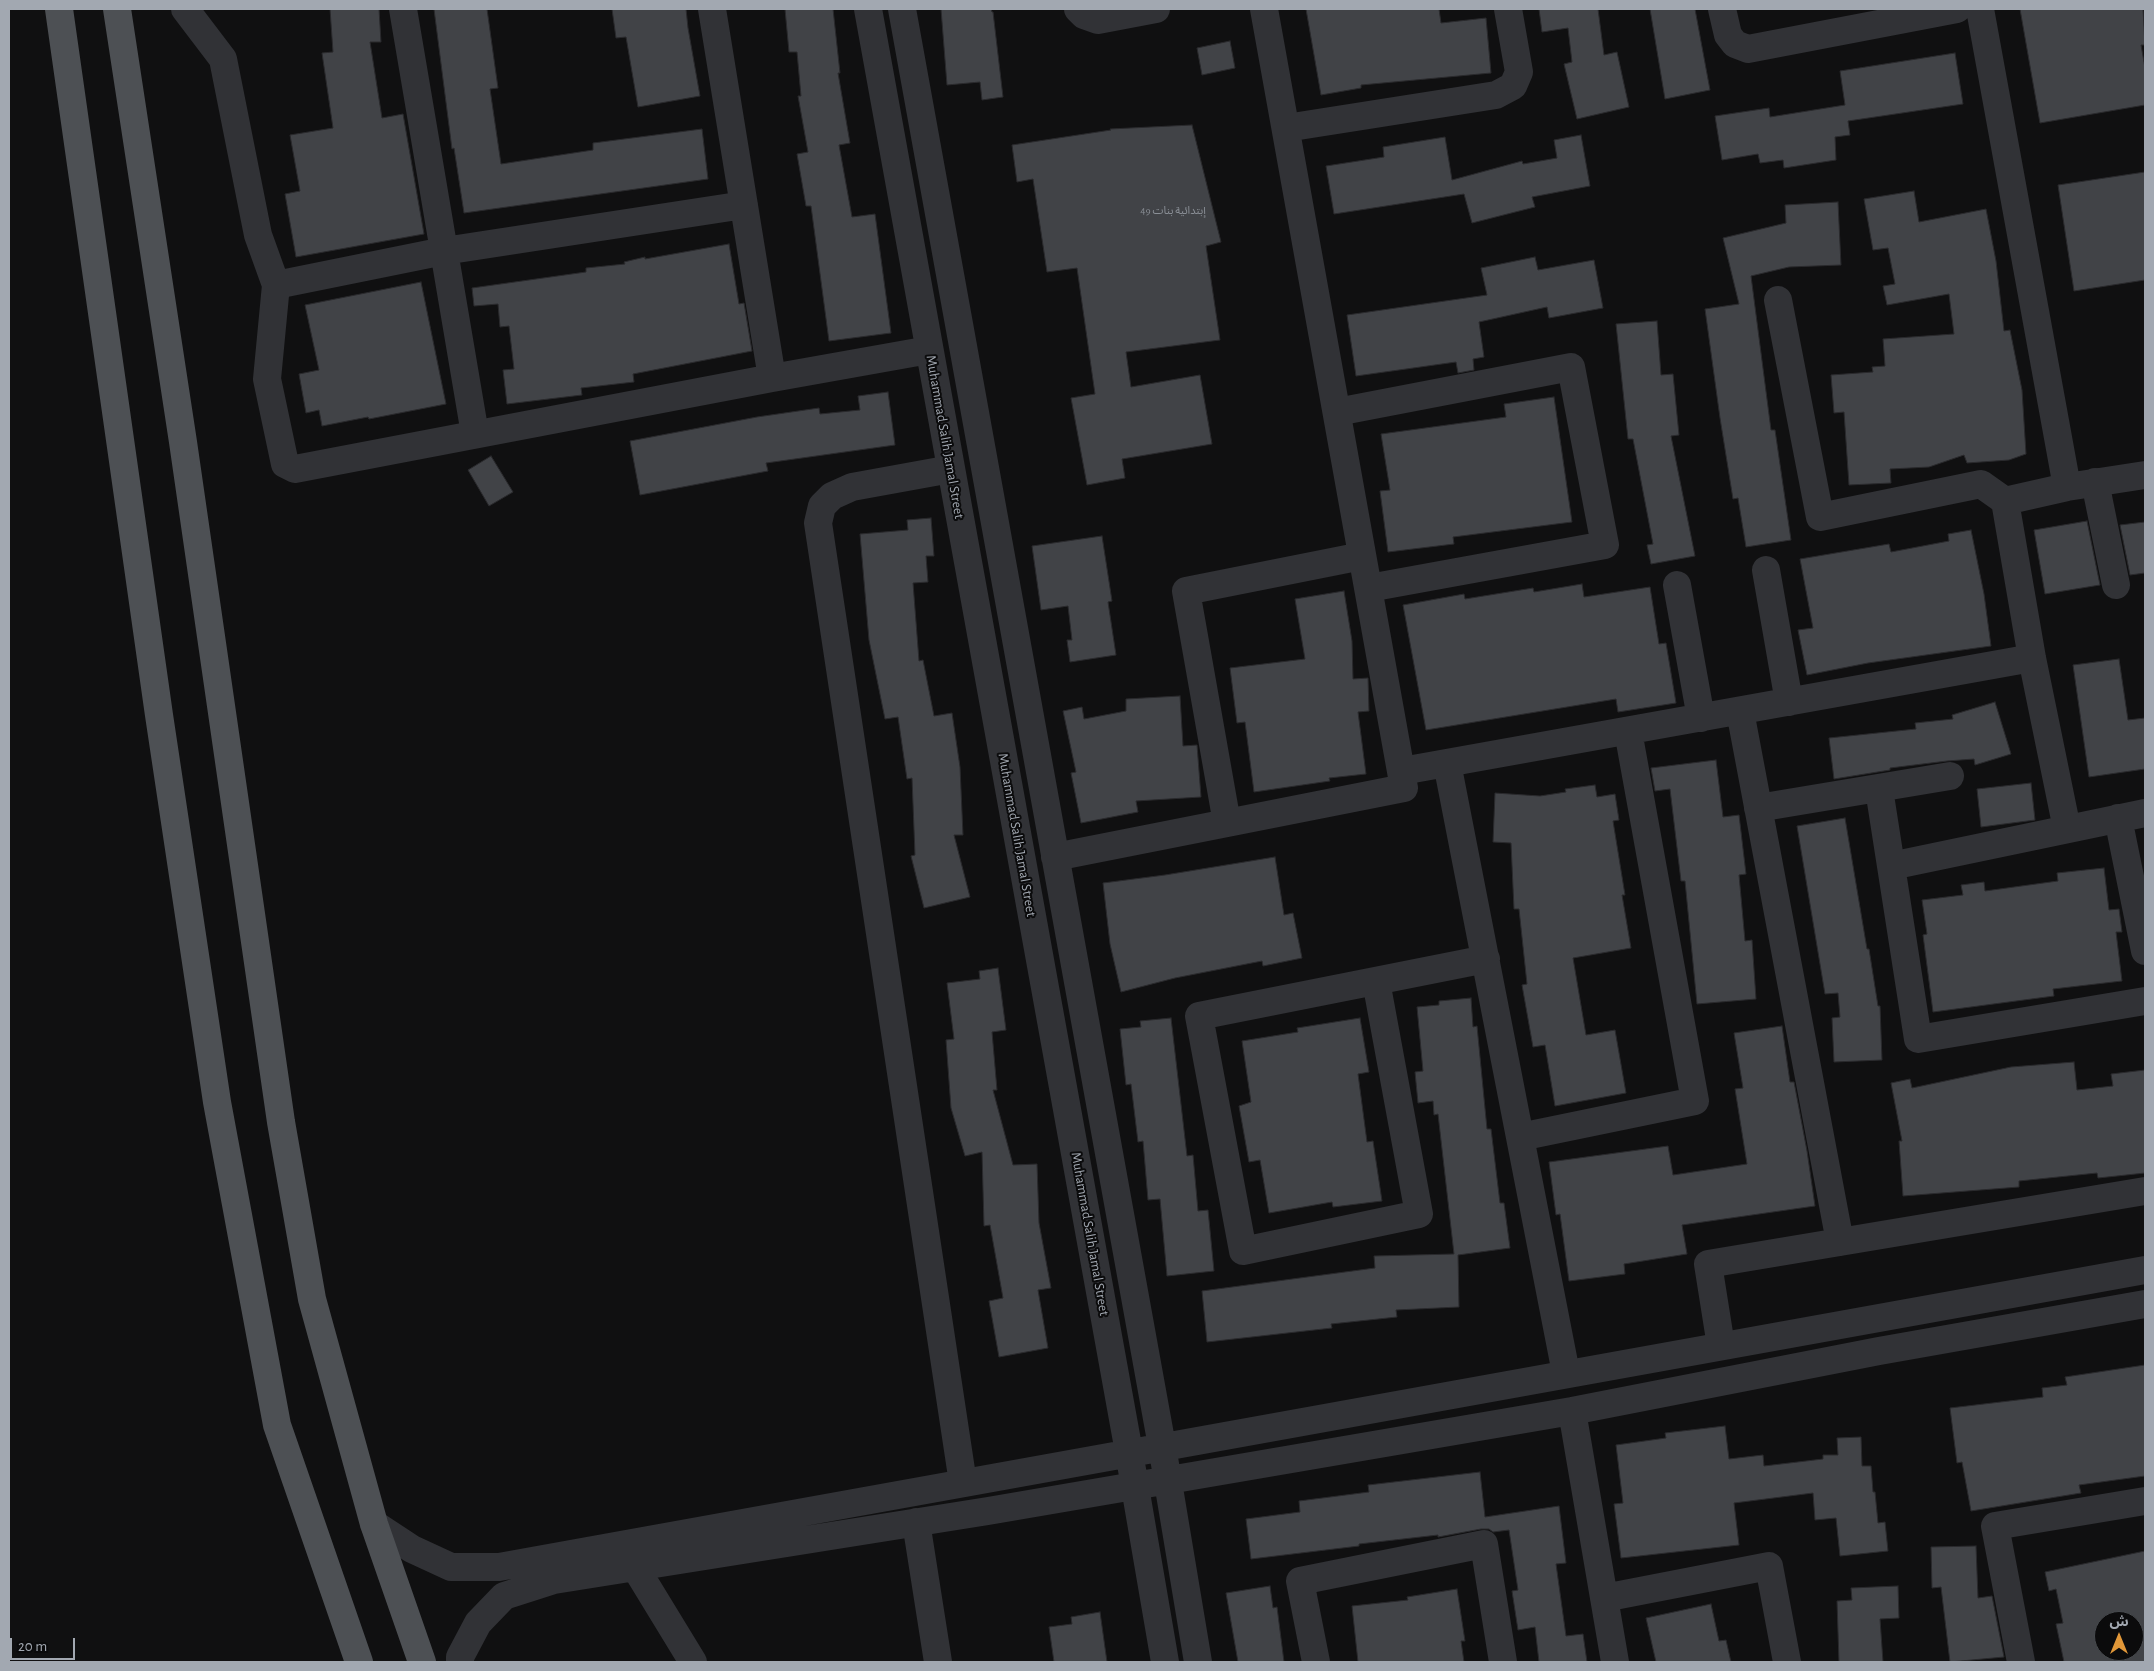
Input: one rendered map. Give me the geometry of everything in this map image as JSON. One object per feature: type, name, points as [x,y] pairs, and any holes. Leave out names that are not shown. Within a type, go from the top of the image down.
[{"type":"main road","points":[[59,9],[159,715],[219,1112],[277,1425],[360,1662]]},
{"type":"main road","points":[[117,9],[183,442],[281,1122],[312,1299],[374,1524],[422,1662]]},
{"type":"street","points":[[185,9],[223,59],[258,235],[276,286],[268,379],[285,464],[295,468],[930,350]]},
{"type":"street","points":[[403,9],[475,434]]},
{"type":"street","points":[[712,9],[772,378]]},
{"type":"street","name":"Muhammad Salih Jamal Street","points":[[868,9],[1129,1452],[1165,1662]]},
{"type":"street","points":[[902,9],[1162,1446],[1198,1662]]},
{"type":"street","points":[[1078,9],[1084,15],[1098,20],[1156,9]]},
{"type":"street","points":[[1055,857],[1404,788],[1264,9]]},
{"type":"street","points":[[1286,128],[1496,95],[1513,86],[1519,72],[1508,9]]},
{"type":"street","points":[[1722,9],[1728,35],[1735,44],[1748,49],[1957,9]]},
{"type":"street","points":[[1980,9],[2067,487]]},
{"type":"street","points":[[276,286],[444,251],[744,205]]},
{"type":"street","points":[[1778,300],[1820,516],[1980,484],[2005,501],[2032,658],[2067,829]]},
{"type":"street","points":[[1337,412],[1571,367],[1605,545],[1369,588]]},
{"type":"street","points":[[951,469],[852,487],[832,496],[822,506],[818,523],[963,1483]]},
{"type":"street","points":[[2005,501],[2067,487],[2145,475]]},
{"type":"street","points":[[2095,482],[2116,585]]},
{"type":"street","points":[[1227,823],[1186,590],[1362,556]]},
{"type":"street","points":[[1766,570],[1789,702]]},
{"type":"street","points":[[1677,585],[1701,718]]},
{"type":"street","points":[[1402,771],[1740,712],[2032,658]]},
{"type":"street","points":[[1740,712],[1840,1242]]},
{"type":"street","points":[[1520,1137],[1695,1101],[1628,731]]},
{"type":"street","points":[[1447,763],[1566,1373]]},
{"type":"street","points":[[1758,808],[1950,776]]},
{"type":"street","points":[[1879,789],[1918,1039],[2145,1001]]},
{"type":"street","points":[[1891,866],[2145,813]]},
{"type":"street","points":[[2118,818],[2145,951]]},
{"type":"street","points":[[1376,982],[1419,1214],[1242,1251],[1199,1016],[1486,960]]},
{"type":"street","points":[[1720,1346],[1708,1264],[2145,1191]]},
{"type":"street","points":[[374,1524],[412,1549],[451,1567],[499,1567],[2145,1270]]},
{"type":"street","points":[[460,1662],[460,1656],[478,1623],[504,1596],[554,1580],[1168,1481],[1572,1411],[1879,1351],[2145,1304]]},
{"type":"street","points":[[1572,1411],[1615,1662]]},
{"type":"street","points":[[2020,1662],[1995,1526],[2145,1502]]},
{"type":"street","points":[[916,1522],[938,1662]]},
{"type":"street","points":[[1316,1662],[1300,1581],[1484,1544],[1503,1662]]},
{"type":"street","points":[[1604,1598],[1768,1566],[1787,1662]]},
{"type":"street","points":[[635,1567],[693,1662]]},
{"type":"building","points":[[330,9],[379,9],[381,42],[370,42],[382,118],[403,114],[424,234],[296,257],[285,194],[300,191],[290,135],[333,128],[322,53],[333,52]]},
{"type":"building","points":[[434,9],[487,9],[498,88],[490,89],[501,164],[593,150],[593,143],[702,129],[708,179],[464,213],[454,148],[452,149]]},
{"type":"building","points":[[612,9],[686,9],[700,96],[638,107],[626,37],[616,38]]},
{"type":"building","points":[[785,9],[833,9],[840,73],[838,73],[850,143],[839,145],[852,217],[875,214],[891,333],[829,341],[811,206],[806,206],[797,154],[808,152],[798,96],[801,96],[797,52],[789,52]]},
{"type":"building","points":[[941,9],[991,9],[993,12],[1003,97],[982,100],[980,82],[947,85]]},
{"type":"building","points":[[1306,9],[1439,9],[1441,23],[1486,18],[1491,73],[1361,85],[1361,88],[1321,95]]},
{"type":"building","points":[[1539,9],[1598,9],[1604,55],[1617,52],[1629,107],[1577,119],[1564,64],[1572,62],[1568,28],[1542,32]]},
{"type":"building","points":[[1650,9],[1695,9],[1710,90],[1665,99]]},
{"type":"building","points":[[2020,9],[2143,9],[2145,45],[2141,45],[2145,68],[2145,105],[2040,123]]},
{"type":"building","points":[[1230,41],[1235,68],[1202,75],[1197,48]]},
{"type":"building","points":[[1955,53],[1963,104],[1848,121],[1850,135],[1835,137],[1836,160],[1784,168],[1783,160],[1760,163],[1758,154],[1722,160],[1715,116],[1769,108],[1770,117],[1845,105],[1840,71]]},
{"type":"building","points":[[1192,125],[1221,242],[1206,246],[1220,340],[1126,352],[1131,387],[1200,375],[1212,444],[1122,459],[1125,478],[1087,485],[1071,398],[1095,394],[1077,268],[1047,272],[1033,179],[1017,182],[1012,145],[1110,129]]},
{"type":"building","points":[[1581,135],[1590,186],[1532,197],[1535,207],[1472,223],[1464,194],[1334,214],[1326,166],[1384,157],[1383,147],[1445,137],[1452,180],[1522,161],[1523,164],[1557,158],[1554,140]]},
{"type":"building","points":[[2145,172],[2145,280],[2074,291],[2058,185]]},
{"type":"building","points":[[1914,191],[1919,222],[1986,209],[1996,261],[2004,331],[2010,330],[2022,390],[2026,454],[2009,460],[1967,463],[1964,455],[1929,467],[1890,469],[1891,483],[1849,485],[1844,412],[1834,413],[1831,375],[1873,372],[1872,367],[1885,366],[1883,339],[1954,334],[1949,294],[1887,305],[1883,286],[1895,284],[1888,248],[1873,250],[1864,199]]},
{"type":"building","points":[[1838,202],[1841,265],[1789,267],[1751,276],[1771,430],[1775,430],[1791,540],[1746,547],[1738,498],[1733,499],[1705,309],[1739,304],[1723,238],[1786,223],[1785,205]]},
{"type":"building","points":[[729,244],[739,304],[744,303],[752,351],[633,374],[634,382],[581,388],[582,395],[507,404],[503,370],[514,369],[509,326],[500,327],[498,304],[474,306],[472,288],[586,272],[586,268],[625,264],[624,262],[645,257],[645,259]]},
{"type":"building","points":[[1535,257],[1538,270],[1594,260],[1603,308],[1549,318],[1547,307],[1479,322],[1484,357],[1473,359],[1474,370],[1458,373],[1456,362],[1356,376],[1347,315],[1487,295],[1481,268]]},
{"type":"building","points":[[421,282],[446,404],[322,426],[319,410],[306,413],[299,374],[319,370],[305,305]]},
{"type":"building","points":[[1657,321],[1661,375],[1673,374],[1679,435],[1671,436],[1695,556],[1651,564],[1647,545],[1653,544],[1633,439],[1628,439],[1616,324]]},
{"type":"building","points":[[888,392],[895,445],[766,463],[768,471],[640,495],[630,441],[757,417],[819,408],[820,414],[860,410],[858,396]]},
{"type":"building","points":[[1554,397],[1572,522],[1453,537],[1454,544],[1388,552],[1380,491],[1390,490],[1381,434],[1506,417],[1504,404]]},
{"type":"building","points":[[491,456],[513,492],[489,506],[468,470]]},
{"type":"building","points":[[931,518],[934,556],[926,556],[928,582],[913,583],[919,661],[923,660],[934,716],[952,713],[960,767],[963,835],[954,835],[970,897],[924,908],[911,856],[915,855],[912,778],[907,779],[898,717],[885,719],[869,640],[860,534],[908,530],[907,520]]},
{"type":"building","points":[[2087,521],[2100,585],[2045,594],[2034,530]]},
{"type":"building","points":[[2145,522],[2145,573],[2130,575],[2120,525]]},
{"type":"building","points":[[1971,530],[1984,594],[1991,646],[1868,663],[1807,675],[1798,630],[1813,628],[1800,559],[1889,544],[1891,552],[1949,541],[1948,534]]},
{"type":"building","points":[[1102,536],[1112,601],[1108,602],[1116,655],[1070,662],[1067,640],[1072,640],[1068,606],[1041,610],[1032,546]]},
{"type":"building","points":[[1582,584],[1584,597],[1650,587],[1659,644],[1666,643],[1676,703],[1618,712],[1616,699],[1426,730],[1403,605],[1464,594],[1465,599],[1533,588],[1534,592]]},
{"type":"building","points":[[1344,591],[1352,641],[1353,679],[1368,678],[1369,711],[1358,712],[1366,774],[1329,778],[1330,781],[1254,792],[1245,722],[1237,723],[1230,668],[1305,659],[1295,599]]},
{"type":"building","points":[[2119,659],[2128,720],[2145,718],[2145,769],[2089,777],[2073,665]]},
{"type":"building","points":[[1180,696],[1183,746],[1197,745],[1201,797],[1136,801],[1138,812],[1081,823],[1071,773],[1076,772],[1063,711],[1082,707],[1084,719],[1126,711],[1126,699]]},
{"type":"building","points":[[1995,702],[2011,754],[1975,765],[1974,759],[1947,761],[1890,768],[1890,770],[1834,779],[1829,738],[1916,729],[1915,723],[1953,719],[1952,715]]},
{"type":"building","points":[[1716,760],[1723,817],[1739,815],[1746,874],[1739,875],[1745,941],[1752,940],[1756,999],[1697,1004],[1685,881],[1681,881],[1670,789],[1655,791],[1651,768]]},
{"type":"building","points":[[2031,783],[2035,820],[1981,827],[1977,789]]},
{"type":"building","points":[[1595,785],[1597,797],[1615,794],[1619,820],[1613,821],[1631,948],[1573,958],[1586,1035],[1615,1030],[1626,1093],[1555,1106],[1545,1045],[1533,1047],[1522,985],[1527,984],[1519,909],[1514,909],[1511,843],[1493,842],[1495,793],[1540,796],[1566,792],[1565,789]]},
{"type":"building","points":[[1845,818],[1867,949],[1869,949],[1878,1006],[1880,1006],[1882,1060],[1834,1062],[1832,1018],[1840,1017],[1838,993],[1825,994],[1797,826]]},
{"type":"building","points":[[1275,857],[1284,915],[1293,913],[1302,958],[1263,966],[1262,961],[1175,978],[1121,992],[1110,944],[1103,883]]},
{"type":"building","points":[[2104,868],[2109,910],[2119,909],[2122,932],[2116,932],[2122,981],[2053,989],[2054,996],[1933,1012],[1923,935],[1927,934],[1922,900],[1963,895],[1961,885],[1984,882],[1985,891],[2058,881],[2057,873]]},
{"type":"building","points":[[998,968],[1006,1030],[992,1032],[997,1090],[993,1090],[1013,1165],[1037,1164],[1039,1223],[1051,1288],[1038,1290],[1048,1348],[999,1357],[989,1301],[1003,1298],[990,1225],[984,1226],[982,1152],[965,1156],[951,1108],[946,1040],[954,1039],[947,983],[980,979],[979,971]]},
{"type":"building","points":[[1471,998],[1473,1027],[1477,1026],[1487,1129],[1491,1129],[1500,1203],[1504,1203],[1510,1248],[1458,1255],[1459,1307],[1396,1310],[1397,1317],[1331,1324],[1332,1328],[1207,1342],[1202,1291],[1375,1268],[1374,1256],[1454,1254],[1438,1114],[1434,1115],[1433,1101],[1418,1103],[1415,1072],[1423,1071],[1417,1007],[1439,1005],[1439,1001]]},
{"type":"building","points":[[1171,1018],[1187,1156],[1193,1155],[1198,1211],[1208,1210],[1214,1271],[1167,1276],[1160,1199],[1148,1200],[1143,1141],[1138,1142],[1131,1084],[1126,1085],[1120,1029],[1141,1027],[1140,1021]]},
{"type":"building","points":[[1360,1018],[1369,1072],[1358,1074],[1367,1142],[1373,1141],[1382,1201],[1333,1207],[1332,1202],[1269,1213],[1260,1160],[1249,1162],[1239,1106],[1251,1102],[1242,1041],[1298,1032],[1297,1028]]},
{"type":"building","points":[[1782,1026],[1790,1082],[1794,1082],[1815,1206],[1682,1225],[1687,1254],[1624,1264],[1625,1274],[1569,1281],[1560,1214],[1556,1215],[1549,1162],[1668,1146],[1673,1175],[1747,1164],[1735,1089],[1743,1088],[1734,1033]]},
{"type":"building","points":[[2074,1062],[2077,1090],[2113,1086],[2111,1074],[2145,1070],[2145,1173],[2098,1178],[2097,1173],[2019,1181],[2019,1187],[1903,1196],[1899,1141],[1902,1141],[1891,1083],[1910,1079],[1912,1088],[2011,1067]]},
{"type":"building","points":[[2145,1365],[2145,1476],[2079,1485],[2081,1493],[1971,1511],[1962,1462],[1957,1463],[1950,1408],[2043,1397],[2042,1388],[2067,1385],[2065,1377]]},
{"type":"building","points":[[1725,1426],[1729,1459],[1763,1455],[1764,1466],[1823,1459],[1823,1455],[1838,1455],[1837,1438],[1861,1437],[1862,1466],[1871,1466],[1878,1523],[1885,1522],[1888,1551],[1840,1556],[1836,1518],[1815,1520],[1813,1493],[1734,1503],[1739,1545],[1621,1558],[1614,1504],[1623,1503],[1616,1445],[1666,1438],[1665,1433]]},
{"type":"building","points":[[1480,1472],[1485,1517],[1559,1506],[1566,1563],[1556,1564],[1566,1636],[1583,1634],[1587,1662],[1539,1662],[1535,1627],[1518,1630],[1512,1591],[1518,1590],[1509,1530],[1493,1532],[1489,1529],[1481,1529],[1438,1537],[1438,1535],[1359,1544],[1359,1546],[1251,1559],[1246,1519],[1300,1512],[1299,1501],[1369,1492],[1368,1485]]},
{"type":"building","points":[[1976,1546],[1978,1598],[1992,1596],[2004,1657],[1950,1662],[1941,1587],[1932,1588],[1931,1547]]},
{"type":"building","points":[[2145,1551],[2145,1662],[2064,1662],[2056,1624],[2063,1623],[2056,1589],[2049,1591],[2045,1572]]},
{"type":"building","points":[[1270,1586],[1273,1608],[1277,1607],[1284,1662],[1238,1662],[1226,1593]]},
{"type":"building","points":[[1898,1586],[1899,1618],[1880,1619],[1883,1662],[1839,1662],[1837,1601],[1852,1600],[1851,1588]]},
{"type":"building","points":[[1457,1589],[1465,1641],[1461,1641],[1464,1662],[1358,1662],[1352,1606],[1408,1600],[1407,1597]]},
{"type":"building","points":[[1711,1604],[1719,1641],[1726,1640],[1731,1662],[1656,1662],[1646,1618]]},
{"type":"building","points":[[1100,1612],[1107,1662],[1054,1662],[1049,1627],[1072,1624],[1071,1617]]}]
